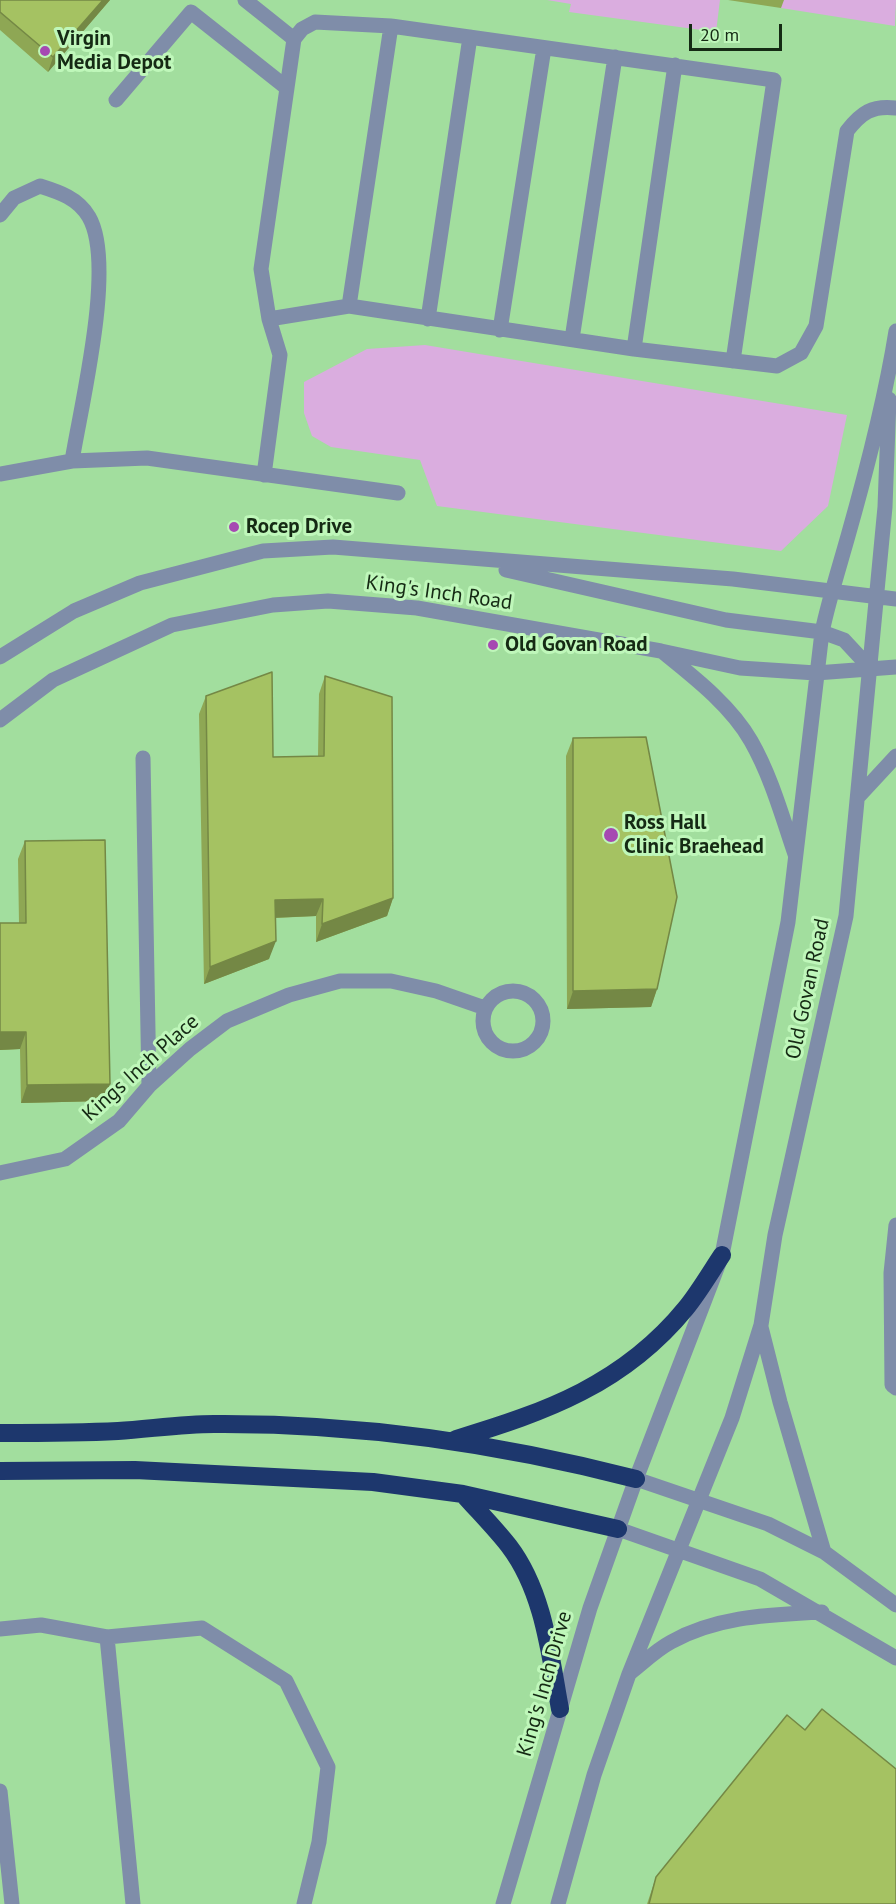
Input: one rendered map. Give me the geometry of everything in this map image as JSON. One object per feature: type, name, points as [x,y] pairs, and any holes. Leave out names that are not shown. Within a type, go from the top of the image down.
[{"type":"highway","points":[[452,1440],[527,1418],[560,1404],[593,1387],[634,1360],[687,1307],[722,1255]]},
{"type":"highway","points":[[0,1433],[116,1431],[212,1424],[363,1429],[452,1440],[558,1458],[636,1479]]},
{"type":"highway","points":[[0,1471],[135,1470],[373,1482],[463,1494],[618,1529]]},
{"type":"highway","points":[[463,1494],[511,1547],[528,1579],[545,1628],[560,1709]]},
{"type":"street","points":[[245,0],[294,39]]},
{"type":"street","points":[[116,100],[191,12],[287,88]]},
{"type":"street","points":[[264,475],[280,356],[269,319],[261,269],[294,39],[302,28],[315,22],[391,26],[774,80],[733,361]]},
{"type":"street","points":[[349,306],[391,26]]},
{"type":"street","points":[[428,319],[470,37]]},
{"type":"street","points":[[500,330],[544,48]]},
{"type":"street","points":[[572,339],[615,57]]},
{"type":"street","points":[[634,349],[675,65]]},
{"type":"street","points":[[269,319],[349,306],[634,349],[777,366],[801,353],[816,326],[847,131],[862,112],[884,107],[896,108]]},
{"type":"street","points":[[0,215],[14,198],[40,186],[67,194],[89,216],[100,254],[99,292],[72,461]]},
{"type":"street","name":"Old Govan Road","points":[[701,1500],[732,1418],[761,1325],[775,1235],[844,926],[859,796],[885,507],[891,366],[896,331]]},
{"type":"street","name":"Old Govan Road","points":[[636,1479],[722,1255],[788,922],[822,632],[891,366]]},
{"type":"street","points":[[0,474],[72,461],[147,458],[398,493]]},
{"type":"street","name":"King's Inch Road","points":[[0,657],[74,611],[140,583],[263,551],[333,547],[456,559],[733,579],[896,599]]},
{"type":"street","points":[[456,559],[726,620],[822,632],[844,640],[870,668]]},
{"type":"street","name":"King's Inch Road","points":[[0,720],[53,680],[172,625],[273,605],[328,602],[417,608],[662,651],[740,668],[816,673],[896,667]]},
{"type":"street","points":[[662,651],[697,680],[734,718],[751,741],[765,770],[797,858]]},
{"type":"street","points":[[859,796],[896,756]]},
{"type":"street","points":[[143,758],[149,1086]]},
{"type":"street","name":"Kings Inch Place","points":[[0,1173],[65,1159],[119,1121],[149,1086],[190,1049],[227,1021],[289,994],[340,981],[391,981],[436,991],[485,1008]]},
{"type":"street","points":[[506,991],[517,991],[529,995],[538,1002],[543,1013],[544,1026],[537,1042],[523,1051],[507,1052],[489,1041],[482,1023],[485,1008],[496,995],[506,991]]},
{"type":"street","points":[[896,1225],[891,1273],[892,1385],[896,1388]]},
{"type":"street","points":[[761,1325],[780,1402],[824,1552]]},
{"type":"street","points":[[636,1479],[768,1524],[824,1552],[896,1605]]},
{"type":"street","name":"King's Inch Drive","points":[[503,1904],[590,1608],[636,1479]]},
{"type":"street","points":[[558,1904],[594,1775],[629,1674],[701,1500]]},
{"type":"street","points":[[618,1529],[760,1579],[822,1612],[896,1658]]},
{"type":"street","points":[[629,1674],[670,1642],[716,1622],[760,1615],[822,1612]]},
{"type":"street","points":[[0,1629],[41,1625],[107,1637],[202,1628],[286,1681],[328,1767],[319,1842],[304,1904]]},
{"type":"street","points":[[107,1637],[133,1904]]},
{"type":"street","points":[[0,1791],[12,1904]]},
{"type":"shaded area","points":[[0,0],[896,0],[896,1904],[0,1904]]},
{"type":"shaded area","points":[[547,0],[720,0],[716,32],[569,12],[571,4]]},
{"type":"shaded area","points":[[782,0],[896,0],[895,26],[781,8]]},
{"type":"shaded area","points":[[425,345],[847,415],[828,506],[781,551],[437,506],[420,460],[331,447],[312,436],[304,413],[304,382],[367,349]]},
{"type":"building","name":"Virgin Media Depot","points":[[0,0],[103,0],[53,57],[0,12]]},
{"type":"building","points":[[272,672],[273,757],[324,756],[325,676],[392,697],[393,898],[322,924],[323,899],[275,900],[276,941],[210,967],[206,696]]},
{"type":"building","name":"Ross Hall Clinic Braehead","points":[[646,737],[677,897],[657,989],[573,991],[573,738]]},
{"type":"building","points":[[105,840],[110,1084],[27,1085],[26,1032],[0,1032],[0,923],[26,923],[25,841]]},
{"type":"building","points":[[822,1709],[896,1769],[896,1904],[649,1904],[656,1877],[787,1715],[805,1730]]},
{"type":"place","name":"Virgin Media Depot","points":[[45,51]]},
{"type":"place","name":"Rocep Drive","points":[[234,527]]},
{"type":"place","name":"Old Govan Road","points":[[493,645]]},
{"type":"place","name":"Ross Hall Clinic Braehead","points":[[611,835]]}]
